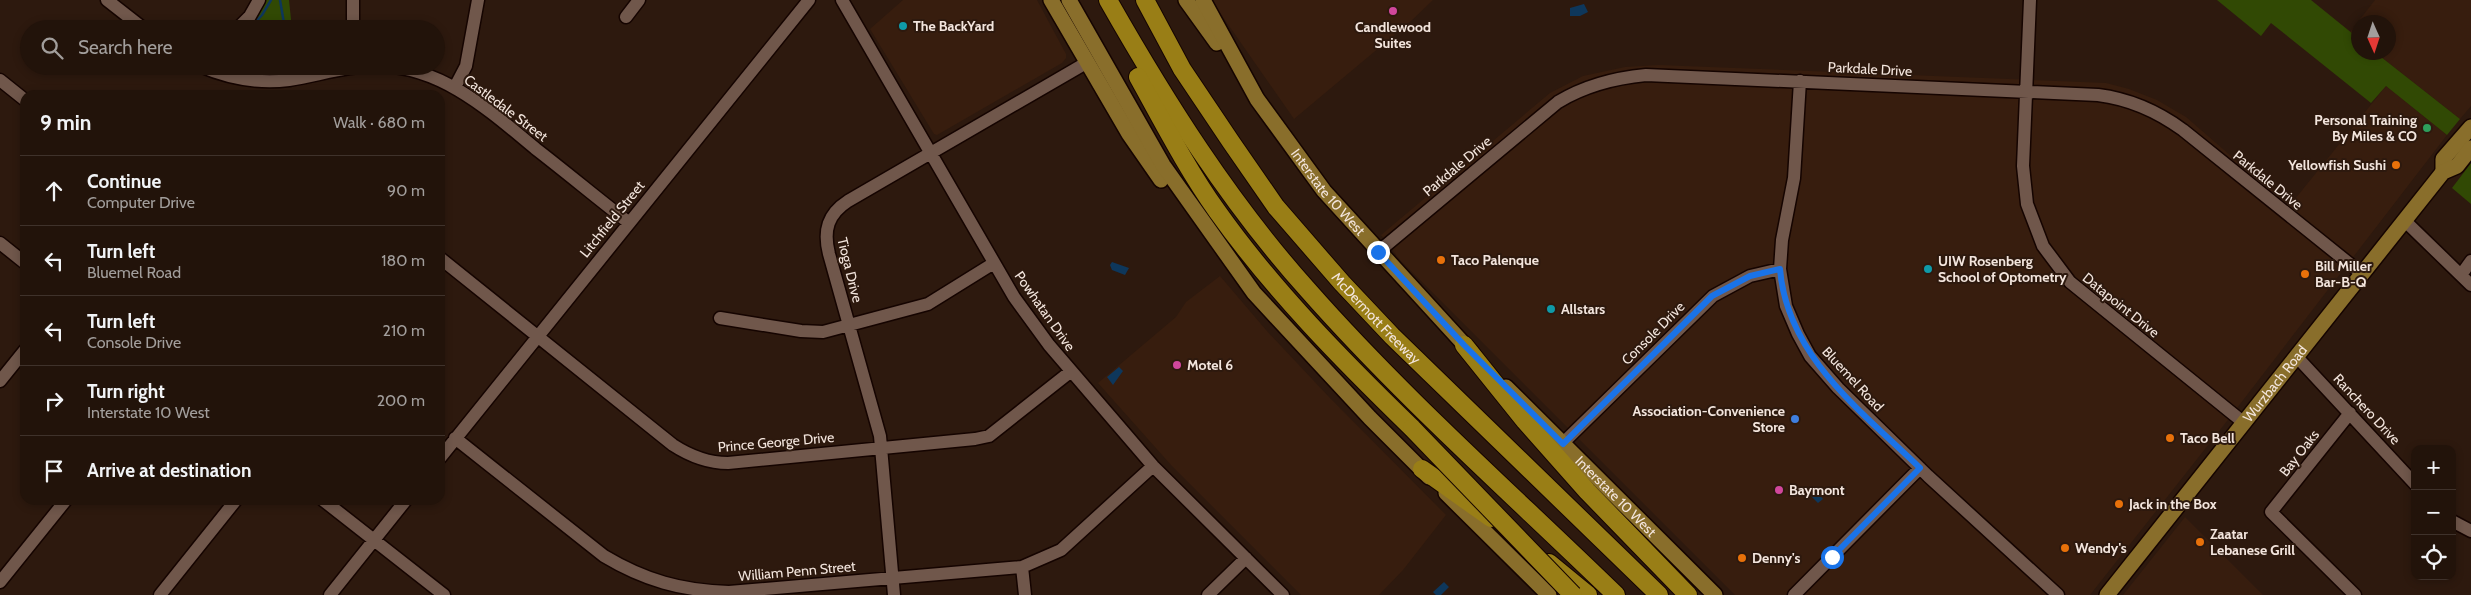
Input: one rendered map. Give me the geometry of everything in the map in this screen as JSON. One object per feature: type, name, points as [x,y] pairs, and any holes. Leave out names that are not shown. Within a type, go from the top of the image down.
[{"type":"highway","points":[[1108,0],[1127,56],[1185,160],[1217,211],[1292,305],[1573,595]]},
{"type":"highway","points":[[1108,0],[1156,84],[1232,197],[1306,289],[1465,452],[1616,595]]},
{"type":"highway","name":"McDermott Freeway","points":[[1145,0],[1182,69],[1231,142],[1276,207],[1336,277],[1392,336],[1659,595]]},
{"type":"highway","points":[[1464,345],[1525,421],[1587,491],[1688,595]]},
{"type":"highway","points":[[1422,469],[1468,500],[1588,595]]},
{"type":"main road","points":[[1051,0],[1129,134],[1169,191],[1223,260],[1370,418],[1549,595]]},
{"type":"main road","points":[[1069,0],[1163,165],[1254,293]]},
{"type":"main road","points":[[1186,0],[1258,99]]},
{"type":"main road","name":"Interstate 10 West","points":[[1203,0],[1258,99],[1324,191],[1464,345],[1716,595]]},
{"type":"main road","name":"Wurzbach Road","points":[[2442,172],[2443,159],[2471,127]]},
{"type":"main road","name":"Wurzbach Road","points":[[2107,595],[2442,172],[2457,166],[2471,148]]},
{"type":"street","points":[[107,0],[133,20]]},
{"type":"street","points":[[246,20],[259,0]]},
{"type":"street","points":[[353,20],[354,0]]},
{"type":"street","points":[[455,87],[466,66],[478,0]]},
{"type":"street","points":[[626,17],[639,0]]},
{"type":"street","name":"Litchfield Street","points":[[445,451],[628,222],[809,0]]},
{"type":"street","name":"Powhatan Drive","points":[[842,0],[1014,297],[1070,372],[1153,466],[1283,595]]},
{"type":"street","name":"Datapoint Drive","points":[[2030,0],[2023,166],[2024,189],[2034,227],[2052,261],[2070,282],[2092,302],[2243,422]]},
{"type":"street","name":"Tioga Drive","points":[[894,595],[880,436],[827,245],[826,232],[830,218],[848,201],[1086,63]]},
{"type":"street","name":"Castledale Street","points":[[226,75],[234,78],[269,81],[308,75]]},
{"type":"street","name":"Castledale Street","points":[[421,75],[455,87],[489,110],[628,222]]},
{"type":"street","name":"Parkdale Drive","points":[[1378,252],[1537,118],[1565,98],[1588,86],[1624,77],[1646,76],[1800,81],[2109,96],[2135,103],[2163,116],[2361,273]]},
{"type":"street","points":[[0,80],[20,96]]},
{"type":"street","name":"Bluemel Road","points":[[1800,81],[1794,178],[1782,240],[1780,269],[1786,306],[1798,334],[1810,356],[1838,388],[1920,468],[2058,595]]},
{"type":"street","points":[[2404,220],[2471,285]]},
{"type":"street","points":[[0,243],[20,259]]},
{"type":"street","name":"Prince George Drive","points":[[445,262],[673,445],[687,454],[703,460],[728,463],[989,436],[1070,372]]},
{"type":"street","points":[[2461,275],[2471,262]]},
{"type":"street","points":[[720,318],[823,332],[928,304],[994,263]]},
{"type":"street","name":"Console Drive","points":[[1563,444],[1712,296],[1750,276],[1780,269]]},
{"type":"street","points":[[0,382],[20,356]]},
{"type":"street","name":"Ranchero Drive","points":[[2296,356],[2411,480]]},
{"type":"street","name":"Bay Oaks","points":[[2350,413],[2271,512],[2356,595]]},
{"type":"street","name":"William Penn Street","points":[[455,438],[604,556],[636,573],[663,584],[699,591],[729,592],[1022,567],[1061,550],[1153,466]]},
{"type":"street","points":[[1794,595],[1920,468]]},
{"type":"street","points":[[0,582],[62,505]]},
{"type":"street","points":[[160,595],[232,505]]},
{"type":"street","points":[[330,505],[444,595]]},
{"type":"street","points":[[330,595],[402,505]]},
{"type":"street","points":[[2456,523],[2471,531]]},
{"type":"street","points":[[1208,595],[1246,558]]},
{"type":"street","points":[[1022,567],[1025,595]]},
{"type":"shaded area","points":[[903,0],[1037,0],[1066,54],[1066,58],[1062,63],[937,135],[934,134],[870,29]]},
{"type":"shaded area","points":[[1211,0],[1433,0],[1411,21],[1294,119]]},
{"type":"shaded area","points":[[2375,0],[2471,0],[2471,106],[2460,119],[2385,60],[2396,60],[2396,15],[2363,15]]},
{"type":"shaded area","points":[[1659,65],[2106,83],[2129,89],[2157,100],[2186,117],[2246,169],[2291,204],[2386,86],[2447,135],[2227,421],[2090,595],[1735,595],[1400,260],[1381,235],[1550,93],[1583,76],[1625,67]]},
{"type":"shaded area","points":[[1220,276],[1266,330],[1329,397],[1446,515],[1403,570],[1379,595],[1301,595],[1171,465],[1098,383],[1176,317],[1186,302]]},
{"type":"shaded area","points":[[2185,517],[2263,595],[2123,595]]},
{"type":"green space","points":[[263,0],[289,0],[291,20],[247,20]]},
{"type":"green space","points":[[2217,0],[2311,0],[2351,32],[2351,60],[2385,60],[2460,119],[2447,135],[2386,86],[2371,103],[2271,23],[2261,36]]},
{"type":"green space","points":[[2471,163],[2471,204],[2452,188]]},
{"type":"water","points":[[1584,4],[1588,12],[1580,16],[1570,16],[1570,8]]},
{"type":"water","points":[[1112,262],[1129,268],[1125,275],[1112,270],[1110,265]]},
{"type":"water","points":[[1119,367],[1123,371],[1113,385],[1107,377]]},
{"type":"water","points":[[1813,488],[1823,499],[1818,503],[1808,493]]},
{"type":"water","points":[[1444,582],[1449,587],[1441,595],[1436,595],[1433,592]]},
{"type":"waterway","points":[[257,20],[271,0]]},
{"type":"waterway","points":[[280,0],[283,20]]},
{"type":"place","name":"Candlewood Suites","points":[[1393,11]]},
{"type":"place","name":"The BackYard","points":[[903,26]]},
{"type":"place","name":"Personal Training By Miles & CO","points":[[2427,128]]},
{"type":"place","name":"Yellowfish Sushi","points":[[2396,165]]},
{"type":"place","name":"Taco Palenque","points":[[1441,260]]},
{"type":"place","name":"UIW Rosenberg School of Optometry","points":[[1928,269]]},
{"type":"place","name":"Bill Miller Bar-B-Q","points":[[2305,274]]},
{"type":"place","name":"Allstars","points":[[1551,309]]},
{"type":"place","name":"Motel 6","points":[[1177,365]]},
{"type":"place","name":"Association-Convenience Store","points":[[1795,419]]},
{"type":"place","name":"Taco Bell","points":[[2170,438]]},
{"type":"place","name":"Baymont","points":[[1779,490]]},
{"type":"place","name":"Jack in the Box","points":[[2119,504]]},
{"type":"place","name":"Zaatar Lebanese Grill","points":[[2200,542]]},
{"type":"place","name":"Wendy's","points":[[2065,548]]},
{"type":"place","name":"Denny's","points":[[1742,558]]},
{"type":"route","points":[[1378,252],[1464,345],[1563,444],[1712,296],[1737,281],[1780,269],[1786,306],[1810,356],[1838,388],[1920,468],[1832,557]]}]
